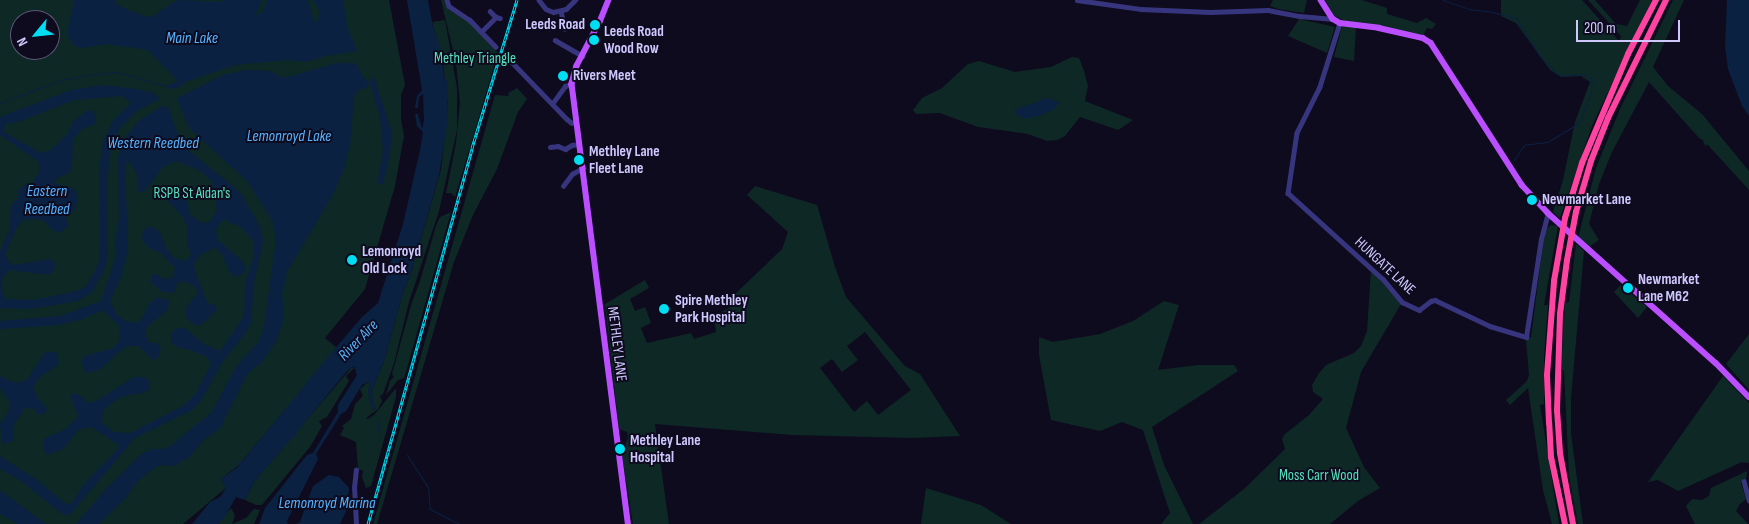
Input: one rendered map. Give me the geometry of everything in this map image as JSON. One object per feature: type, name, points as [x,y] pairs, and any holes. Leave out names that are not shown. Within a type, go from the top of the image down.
[{"type":"highway","points":[[1565,524],[1551,457],[1547,375],[1550,316],[1565,218],[1591,138],[1628,54],[1656,0]]},
{"type":"highway","points":[[1573,524],[1562,463],[1557,410],[1560,314],[1568,251],[1588,169],[1608,118],[1666,0]]},
{"type":"main road","points":[[583,168],[572,84],[582,56],[609,0]]},
{"type":"main road","points":[[1321,0],[1332,19],[1340,23],[1388,30],[1423,38],[1431,43],[1522,184],[1548,213],[1716,363],[1749,397]]},
{"type":"main road","name":"METHLEY LANE","points":[[583,168],[628,524]]},
{"type":"street","points":[[447,0],[451,9],[466,17],[496,47]]},
{"type":"street","points":[[539,0],[546,9],[553,12],[572,6],[575,0]]},
{"type":"street","points":[[1077,0],[1141,9],[1210,12],[1268,10],[1332,19]]},
{"type":"street","points":[[481,32],[498,18],[490,11]]},
{"type":"street","points":[[561,11],[565,29]]},
{"type":"street","name":"HUNGATE LANE","points":[[1340,23],[1320,87],[1297,133],[1288,193],[1383,279],[1402,302],[1419,310],[1435,300],[1482,322],[1526,337],[1541,238],[1548,213]]},
{"type":"street","points":[[555,40],[582,56]]},
{"type":"street","points":[[508,58],[567,120],[572,123],[576,122]]},
{"type":"street","points":[[552,104],[565,86],[572,84]]},
{"type":"street","points":[[550,147],[558,146],[565,149],[579,144]]},
{"type":"street","points":[[563,186],[572,174],[583,168]]},
{"type":"street","points":[[356,470],[354,488],[356,524]]},
{"type":"street","points":[[1744,481],[1749,500]]},
{"type":"green space","name":"RSPB St Aidan's","points":[[0,0],[389,0],[405,85],[401,95],[401,119],[404,136],[395,186],[365,289],[325,338],[337,348],[239,465],[221,479],[226,488],[183,524],[0,524]]},
{"type":"green space","name":"Methley Triangle","points":[[441,0],[444,0],[448,9],[467,20],[498,53],[455,197],[451,193],[446,193],[456,143],[460,103],[456,63]]},
{"type":"green space","points":[[1273,0],[1307,0],[1304,13],[1270,6]]},
{"type":"green space","points":[[1325,0],[1362,0],[1387,8],[1387,14],[1417,23],[1426,18],[1436,24],[1432,29],[1427,28],[1423,36],[1345,21],[1333,15]]},
{"type":"green space","points":[[1501,0],[1582,0],[1619,41],[1621,36],[1588,0],[1595,0],[1616,24],[1627,26],[1640,0],[1652,0],[1592,126],[1560,218],[1553,212],[1563,180],[1575,122],[1590,82],[1581,76],[1561,77],[1550,70],[1516,23],[1501,16]]},
{"type":"green space","points":[[1673,0],[1684,0],[1653,67],[1668,86],[1702,114],[1749,171],[1749,190],[1707,144],[1706,146],[1704,144],[1703,140],[1699,138],[1649,82],[1612,152],[1599,184],[1589,224],[1599,240],[1589,247],[1578,238],[1596,168],[1620,109]]},
{"type":"green space","points":[[1299,19],[1335,27],[1327,53],[1288,36]]},
{"type":"green space","points":[[445,20],[457,88],[457,130],[439,211],[409,302],[394,363],[383,394],[380,396],[382,401],[378,409],[366,418],[368,419],[374,415],[396,388],[396,397],[371,486],[366,488],[362,477],[363,470],[358,470],[356,442],[340,435],[344,428],[342,426],[351,419],[355,404],[363,396],[360,389],[368,382],[370,383],[368,392],[371,405],[373,410],[376,408],[371,391],[384,362],[404,289],[410,276],[441,170],[448,105],[443,63],[432,22]]},
{"type":"green space","points":[[1342,26],[1356,27],[1354,61],[1334,57]]},
{"type":"green space","points":[[1072,57],[1079,58],[1084,71],[1088,86],[1085,101],[1133,120],[1118,130],[1080,117],[1065,136],[1057,140],[1047,141],[1028,134],[978,127],[940,113],[916,114],[913,110],[922,98],[942,88],[968,64],[979,61],[1015,72],[1051,67]]},
{"type":"green space","points":[[517,88],[527,99],[518,112],[497,169],[473,215],[454,262],[377,524],[373,524],[495,95],[509,96],[508,93]]},
{"type":"green space","points":[[755,186],[817,205],[846,297],[905,366],[920,374],[960,436],[912,438],[793,435],[655,424],[669,524],[633,524],[622,455],[628,437],[627,432],[619,429],[605,304],[645,280],[649,288],[630,299],[635,311],[645,307],[651,323],[641,328],[647,343],[691,333],[694,339],[716,332],[714,316],[731,307],[733,296],[782,249],[788,232],[747,195]],"holes":[[[865,332],[911,390],[878,415],[867,401],[854,412],[820,368],[832,359],[842,372],[858,360],[847,346]]]},
{"type":"green space","points":[[451,212],[404,378],[398,380],[386,395],[390,381],[394,377],[392,374],[411,305],[436,226],[440,217]]},
{"type":"green space","points":[[1551,225],[1558,226],[1544,305],[1548,305],[1544,357],[1544,404],[1540,405],[1559,524],[1552,524],[1543,490],[1528,388],[1510,405],[1506,400],[1527,381],[1529,375],[1526,340],[1531,337],[1545,229]]},
{"type":"green space","points":[[1576,244],[1584,251],[1571,398],[1571,433],[1583,524],[1578,524],[1569,476],[1564,371],[1561,369],[1565,303],[1569,302]]},
{"type":"green space","name":"Moss Carr Wood","points":[[1371,270],[1401,304],[1361,372],[1346,428],[1364,467],[1380,488],[1358,501],[1330,524],[1199,524],[1244,489],[1285,449],[1282,439],[1285,434],[1309,415],[1323,399],[1313,392],[1312,385],[1319,373],[1326,365],[1354,353],[1361,346],[1367,331]]},
{"type":"green space","points":[[1621,285],[1647,307],[1638,318],[1614,292]]},
{"type":"green space","points":[[1164,301],[1179,305],[1158,370],[1198,365],[1234,365],[1238,371],[1152,427],[1164,465],[1193,524],[1161,524],[1170,513],[1143,430],[1122,422],[1100,431],[1051,420],[1039,355],[1039,337],[1053,342],[1100,334],[1133,321]]},
{"type":"green space","points":[[1749,334],[1749,390],[1726,364]]},
{"type":"green space","points":[[352,367],[354,368],[346,376],[349,381],[327,417],[319,421],[322,426],[310,447],[262,505],[256,505],[245,500],[255,480]]},
{"type":"green space","points":[[1723,376],[1749,403],[1749,463],[1742,462],[1678,491],[1658,480],[1648,482]]},
{"type":"green space","points":[[1747,471],[1746,480],[1743,479],[1741,483],[1746,499],[1739,505],[1736,511],[1748,524],[1695,524],[1686,506],[1692,499],[1702,500],[1709,496],[1711,488]]},
{"type":"green space","points":[[926,488],[981,505],[1011,524],[921,524]]},
{"type":"green space","points":[[231,508],[235,515],[232,524],[218,524]]},
{"type":"green space","points":[[254,509],[260,510],[254,524],[232,524],[246,518]]},
{"type":"water","name":"Main Lake","points":[[74,0],[116,0],[115,3],[147,17],[153,16],[177,0],[220,2],[224,0],[262,0],[256,14],[258,15],[262,13],[267,0],[308,0],[314,21],[317,22],[320,12],[313,0],[343,0],[347,26],[357,51],[325,56],[306,62],[288,60],[235,65],[185,82],[180,87],[168,89],[167,86],[178,81],[148,50],[107,44],[81,48],[73,45],[68,36],[68,29]]},
{"type":"water","name":"River Aire","points":[[407,0],[428,0],[433,27],[440,47],[445,81],[447,81],[448,117],[439,176],[410,276],[404,289],[384,362],[371,391],[376,408],[373,410],[371,405],[368,392],[370,383],[368,382],[362,385],[346,411],[341,414],[316,454],[318,459],[287,521],[288,524],[259,524],[265,508],[307,455],[313,453],[338,412],[338,405],[357,375],[354,366],[347,371],[296,433],[297,436],[293,437],[258,477],[259,480],[255,480],[245,500],[236,497],[224,518],[218,524],[192,524],[210,502],[220,497],[226,488],[221,479],[239,466],[237,462],[242,462],[253,448],[252,446],[255,446],[362,317],[378,303],[403,224],[423,132],[417,126],[415,114],[418,114],[422,129],[424,121],[423,94],[419,97],[418,108],[415,108],[417,96],[422,90]]},
{"type":"water","points":[[1727,0],[1749,0],[1749,116],[1742,106],[1728,69],[1725,47]]},
{"type":"water","name":"Lemonroyd Lake","points":[[337,63],[357,65],[366,81],[371,81],[374,77],[392,132],[390,154],[383,184],[377,184],[383,151],[380,117],[370,84],[367,84],[367,88],[358,90],[354,98],[350,145],[344,169],[332,196],[287,272],[282,294],[284,317],[277,340],[262,362],[248,373],[220,428],[204,440],[188,458],[174,466],[161,465],[151,470],[136,483],[126,498],[99,524],[76,524],[105,490],[140,455],[152,449],[163,449],[170,446],[211,413],[237,365],[259,341],[264,327],[276,240],[273,222],[247,181],[189,128],[177,98],[223,75],[246,70],[270,71],[282,77],[288,77]]},
{"type":"water","name":"Eastern Reedbed","points":[[104,85],[154,93],[159,99],[137,111],[119,129],[111,147],[107,184],[108,257],[104,271],[92,292],[78,301],[30,309],[0,308],[0,251],[9,232],[11,205],[17,199],[18,191],[24,185],[32,185],[40,170],[38,161],[0,135],[0,117],[71,90]],"holes":[[[123,96],[131,103],[112,122],[103,141],[99,169],[99,262],[86,287],[73,292],[33,300],[6,299],[1,289],[3,277],[10,270],[49,275],[55,268],[55,263],[50,259],[13,265],[8,261],[5,254],[16,229],[23,220],[37,219],[46,222],[50,228],[59,233],[69,226],[66,217],[75,209],[78,196],[73,188],[56,184],[55,179],[69,173],[72,166],[73,140],[82,129],[95,124],[96,117],[93,111],[87,110],[73,122],[68,133],[51,150],[41,153],[4,132],[5,124],[21,121],[74,100]]]},
{"type":"water","points":[[1048,98],[1060,103],[1051,111],[1038,116],[1026,119],[1017,115],[1014,110]]},
{"type":"water","name":"Western Reedbed","points":[[162,106],[168,107],[179,137],[187,149],[242,195],[261,229],[263,242],[254,282],[251,323],[245,334],[223,361],[201,401],[192,410],[135,438],[69,516],[61,513],[21,481],[0,469],[0,456],[36,479],[66,504],[72,503],[83,485],[116,451],[119,445],[91,427],[79,429],[63,449],[47,455],[43,448],[44,439],[66,429],[78,416],[70,396],[75,393],[84,398],[86,403],[94,402],[134,377],[144,377],[149,381],[150,389],[143,393],[123,396],[103,411],[101,422],[113,432],[130,433],[183,406],[196,393],[211,364],[207,357],[188,349],[179,348],[171,342],[171,334],[175,329],[185,328],[204,344],[220,351],[244,316],[245,283],[254,255],[254,242],[240,226],[230,223],[226,219],[220,223],[216,230],[217,239],[243,262],[246,269],[243,274],[236,277],[230,273],[222,254],[215,248],[201,254],[194,264],[196,274],[206,300],[209,304],[215,305],[217,309],[207,320],[198,326],[190,322],[185,314],[186,308],[197,294],[197,289],[191,284],[183,281],[177,283],[176,290],[171,293],[161,291],[150,282],[152,275],[157,274],[163,279],[172,278],[175,268],[161,253],[149,248],[142,240],[143,231],[148,227],[155,228],[160,233],[166,248],[174,258],[186,261],[191,255],[187,244],[188,228],[182,216],[164,197],[165,191],[170,186],[178,188],[188,203],[189,214],[203,223],[210,222],[217,210],[212,181],[200,171],[177,161],[163,167],[145,191],[138,192],[138,175],[127,159],[125,181],[128,226],[127,254],[121,277],[110,301],[116,313],[125,321],[139,323],[150,303],[157,297],[170,301],[167,310],[145,329],[149,342],[159,344],[161,348],[158,358],[153,360],[139,346],[125,347],[99,370],[86,373],[81,363],[84,356],[114,348],[119,341],[119,326],[103,310],[80,320],[58,325],[0,329],[0,321],[60,316],[101,301],[116,256],[115,241],[119,218],[118,157],[126,136],[140,120]]},
{"type":"water","points":[[45,352],[56,352],[59,364],[40,377],[33,388],[38,399],[47,409],[45,413],[38,415],[35,409],[25,408],[13,426],[14,441],[2,444],[0,424],[10,409],[10,402],[0,388],[0,376],[16,383],[27,380]]},
{"type":"water","name":"Lemonroyd Marina","points":[[329,475],[339,477],[349,488],[347,509],[340,524],[296,524],[300,522],[313,486]]},
{"type":"water","points":[[0,491],[46,524],[18,524],[0,514]]},
{"type":"waterway","points":[[1443,0],[1469,9],[1516,18],[1539,55],[1556,73],[1561,76],[1581,74],[1592,78],[1591,92],[1580,120],[1574,126],[1547,142],[1524,145],[1514,160]]},
{"type":"waterway","points":[[0,103],[61,80],[116,72],[167,86]]},
{"type":"waterway","points":[[377,417],[379,436]]},
{"type":"waterway","points":[[407,455],[428,487],[430,509],[460,524]]},
{"type":"railway","points":[[368,524],[472,148],[517,0]]},
{"type":"place","name":"Leeds Road","points":[[595,25]]},
{"type":"place","name":"Leeds Road Wood Row","points":[[594,40]]},
{"type":"place","name":"Rivers Meet","points":[[563,76]]},
{"type":"place","name":"Methley Lane Fleet Lane","points":[[579,160]]},
{"type":"place","name":"Newmarket Lane","points":[[1532,200]]},
{"type":"place","name":"Lemonroyd Old Lock","points":[[352,260]]},
{"type":"place","name":"Newmarket Lane M62","points":[[1628,288]]},
{"type":"place","name":"Spire Methley Park Hospital","points":[[664,309]]},
{"type":"place","name":"Methley Lane Hospital","points":[[620,449]]}]
